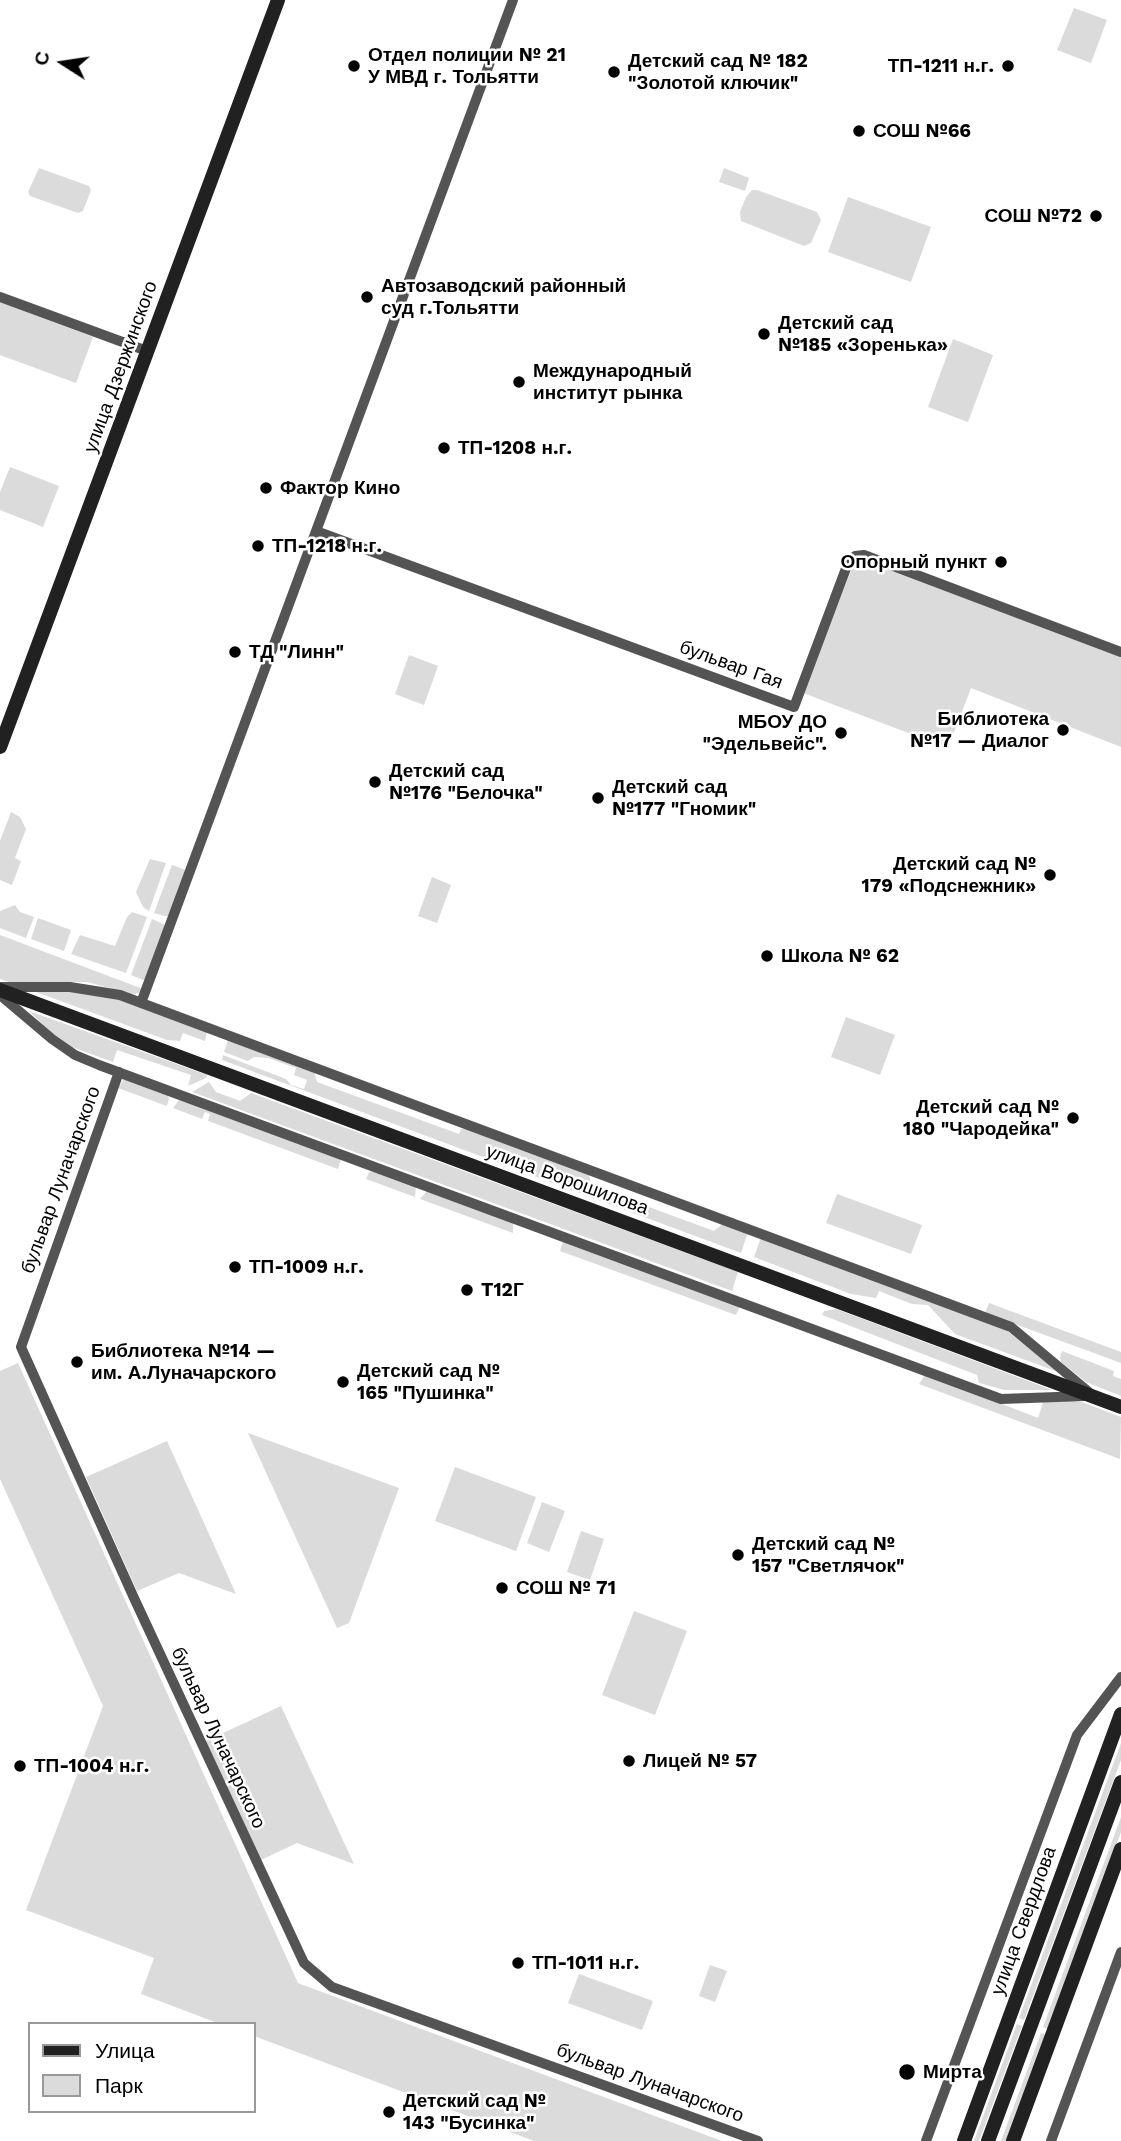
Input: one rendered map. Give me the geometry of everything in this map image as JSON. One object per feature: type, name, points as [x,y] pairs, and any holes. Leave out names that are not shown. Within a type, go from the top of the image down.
[{"type":"main road","name":"улица Дзержинского","points":[[0,747],[278,0]]},
{"type":"main road","name":"улица Ворошилова","points":[[0,991],[1121,1407]]},
{"type":"main road","name":"улица Свердлова","points":[[964,2141],[1121,1714]]},
{"type":"main road","points":[[988,2141],[1121,1782]]},
{"type":"main road","points":[[1013,2141],[1121,1849]]},
{"type":"street","points":[[141,1003],[513,0]]},
{"type":"street","points":[[0,297],[147,351]]},
{"type":"street","name":"бульвар Гая","points":[[316,531],[794,706],[848,563],[855,556],[864,555],[1121,652]]},
{"type":"street","points":[[0,991],[70,987],[96,989],[141,1003],[1011,1327],[1093,1396]]},
{"type":"street","points":[[0,991],[75,1055],[1001,1399],[1093,1396]]},
{"type":"street","name":"бульвар Луначарского","points":[[119,1072],[21,1347],[134,1598],[304,1963],[332,1987],[758,2141]]},
{"type":"street","points":[[926,2141],[1077,1735],[1121,1677]]},
{"type":"street","points":[[1051,2141],[1121,1952]]},
{"type":"green space","points":[[1074,8],[1107,20],[1091,63],[1057,50]]},
{"type":"green space","points":[[39,168],[89,186],[91,190],[83,211],[78,213],[30,196],[28,192]]},
{"type":"green space","points":[[724,168],[749,178],[745,191],[719,182]]},
{"type":"green space","points":[[752,190],[817,212],[821,220],[811,243],[804,246],[741,221],[740,212]]},
{"type":"green space","points":[[848,197],[931,227],[911,282],[828,252]]},
{"type":"green space","points":[[0,302],[93,337],[76,383],[0,355]]},
{"type":"green space","points":[[953,339],[993,355],[968,422],[928,407]]},
{"type":"green space","points":[[10,467],[59,486],[43,527],[0,510],[0,492]]},
{"type":"green space","points":[[856,558],[1121,656],[1121,747],[971,688],[948,748],[803,693]]},
{"type":"green space","points":[[409,655],[438,666],[424,705],[395,694]]},
{"type":"green space","points":[[11,812],[20,817],[26,829],[15,858],[21,861],[12,885],[0,880],[0,841]]},
{"type":"green space","points":[[150,859],[166,863],[149,911],[143,907],[136,892]]},
{"type":"green space","points":[[172,865],[186,870],[169,916],[164,916],[154,913]]},
{"type":"green space","points":[[432,877],[451,885],[437,923],[418,916]]},
{"type":"green space","points":[[15,905],[20,912],[34,917],[26,938],[0,928],[0,911]]},
{"type":"green space","points":[[132,912],[147,917],[126,973],[71,954],[80,935],[115,946],[127,917]]},
{"type":"green space","points":[[38,918],[71,930],[64,951],[31,939]]},
{"type":"green space","points":[[152,919],[165,925],[146,981],[131,975]]},
{"type":"green space","points":[[0,935],[143,989],[132,994],[87,982],[9,982],[0,979]]},
{"type":"green space","points":[[36,992],[75,992],[117,999],[207,1032],[205,1041],[183,1033],[180,1041],[167,1040]]},
{"type":"green space","points":[[29,1011],[207,1075],[206,1078],[188,1086],[191,1075],[117,1050],[113,1062],[72,1047],[48,1030]]},
{"type":"green space","points":[[846,1017],[895,1035],[880,1075],[831,1057]]},
{"type":"green space","points":[[228,1040],[314,1072],[317,1082],[459,1134],[461,1129],[467,1129],[588,1172],[592,1186],[714,1231],[724,1223],[748,1232],[741,1253],[222,1060],[223,1055],[286,1079],[291,1085],[304,1089],[307,1080],[294,1075],[296,1068],[268,1058],[254,1057],[248,1061],[224,1052]]},
{"type":"green space","points":[[124,1079],[167,1094],[167,1106],[118,1088]]},
{"type":"green space","points":[[209,1082],[216,1092],[240,1101],[251,1093],[738,1272],[732,1291],[192,1092]]},
{"type":"green space","points":[[179,1100],[341,1159],[338,1169],[208,1121],[210,1114],[205,1112],[202,1119],[173,1108]]},
{"type":"green space","points":[[374,1171],[416,1187],[415,1197],[366,1179],[369,1172]]},
{"type":"green space","points":[[427,1191],[513,1223],[513,1233],[420,1199]]},
{"type":"green space","points":[[837,1194],[922,1225],[911,1254],[826,1223]]},
{"type":"green space","points":[[761,1237],[1005,1329],[1058,1372],[955,1334],[928,1305],[912,1304],[879,1291],[876,1298],[851,1294],[754,1257]]},
{"type":"green space","points":[[563,1241],[740,1306],[736,1315],[560,1251]]},
{"type":"green space","points":[[989,1303],[1121,1352],[1121,1363],[985,1313]]},
{"type":"green space","points":[[836,1309],[1052,1390],[1005,1390],[979,1383],[977,1375],[822,1315],[824,1311]]},
{"type":"green space","points":[[1062,1351],[1114,1371],[1113,1376],[1121,1379],[1121,1396],[1086,1382],[1061,1362]]},
{"type":"green space","points":[[18,1363],[298,1983],[722,2141],[534,2141],[256,2037],[256,2022],[215,2022],[141,1994],[154,1958],[26,1910],[103,1706],[0,1479],[0,1371]]},
{"type":"green space","points":[[925,1375],[1038,1418],[1044,1399],[1082,1402],[1121,1417],[1120,1459],[919,1384]]},
{"type":"green space","points":[[248,1433],[399,1488],[349,1623],[337,1628]]},
{"type":"green space","points":[[167,1441],[236,1594],[179,1573],[137,1591],[86,1477]]},
{"type":"green space","points":[[455,1467],[536,1497],[516,1551],[435,1521]]},
{"type":"green space","points":[[542,1502],[565,1511],[549,1552],[527,1543]]},
{"type":"green space","points":[[581,1531],[604,1539],[590,1580],[567,1572]]},
{"type":"green space","points":[[634,1611],[687,1631],[655,1715],[602,1695]]},
{"type":"green space","points":[[281,1706],[354,1864],[297,1843],[261,1860],[206,1741]]},
{"type":"green space","points":[[1121,1743],[1121,1760],[1024,2020],[1019,2018]]},
{"type":"green space","points":[[1121,1817],[1121,1832],[1048,2029],[1043,2027]]},
{"type":"green space","points":[[710,1965],[727,1971],[715,2002],[699,1996]]},
{"type":"green space","points":[[579,1974],[653,2001],[642,2030],[568,2003]]},
{"type":"green space","points":[[1017,2024],[1022,2026],[979,2141],[974,2141]]},
{"type":"green space","points":[[1041,2033],[1046,2035],[1007,2141],[1001,2141]]},
{"type":"place","name":"Отдел полиции № 21 У МВД г. Тольятти","points":[[354,66]]},
{"type":"place","name":"ТП-1211 н.г.","points":[[1008,66]]},
{"type":"place","name":"Детский сад № 182 \"Золотой ключик\"","points":[[614,72]]},
{"type":"place","name":"СОШ №66","points":[[859,131]]},
{"type":"place","name":"СОШ №72","points":[[1096,216]]},
{"type":"place","name":"Автозаводский районный суд г.Тольятти","points":[[367,297]]},
{"type":"place","name":"Детский сад №185 «Зоренька»","points":[[764,334]]},
{"type":"place","name":"Международный институт рынка","points":[[519,382]]},
{"type":"place","name":"ТП-1208 н.г.","points":[[444,448]]},
{"type":"place","name":"Фактор Кино","points":[[266,488]]},
{"type":"place","name":"ТП-1218 н.г.","points":[[258,546]]},
{"type":"place","name":"Опорный пункт","points":[[1001,562]]},
{"type":"place","name":"ТД \"Линн\"","points":[[235,652]]},
{"type":"place","name":"Библиотека №17 — Диалог","points":[[1063,730]]},
{"type":"place","name":"МБОУ ДО \"Эдельвейс\".","points":[[841,733]]},
{"type":"place","name":"Детский сад №176 \"Белочка\"","points":[[375,782]]},
{"type":"place","name":"Детский сад №177 \"Гномик\"","points":[[598,798]]},
{"type":"place","name":"Детский сад № 179 «Подснежник»","points":[[1050,875]]},
{"type":"place","name":"Школа № 62","points":[[767,956]]},
{"type":"place","name":"Детский сад № 180 \"Чародейка\"","points":[[1073,1118]]},
{"type":"place","name":"ТП-1009 н.г.","points":[[235,1267]]},
{"type":"place","name":"T12Г","points":[[467,1290]]},
{"type":"place","name":"Библиотека №14 — им. А.Луначарского","points":[[77,1362]]},
{"type":"place","name":"Детский сад № 165 \"Пушинка\"","points":[[343,1382]]},
{"type":"place","name":"Детский сад № 157 \"Светлячок\"","points":[[738,1555]]},
{"type":"place","name":"СОШ № 71","points":[[502,1588]]},
{"type":"place","name":"Лицей № 57","points":[[629,1761]]},
{"type":"place","name":"ТП-1004 н.г.","points":[[20,1766]]},
{"type":"place","name":"ТП-1011 н.г.","points":[[518,1963]]},
{"type":"place","name":"Мирта","points":[[907,2072]]},
{"type":"place","name":"Детский сад № 143 \"Бусинка\"","points":[[389,2112]]}]
